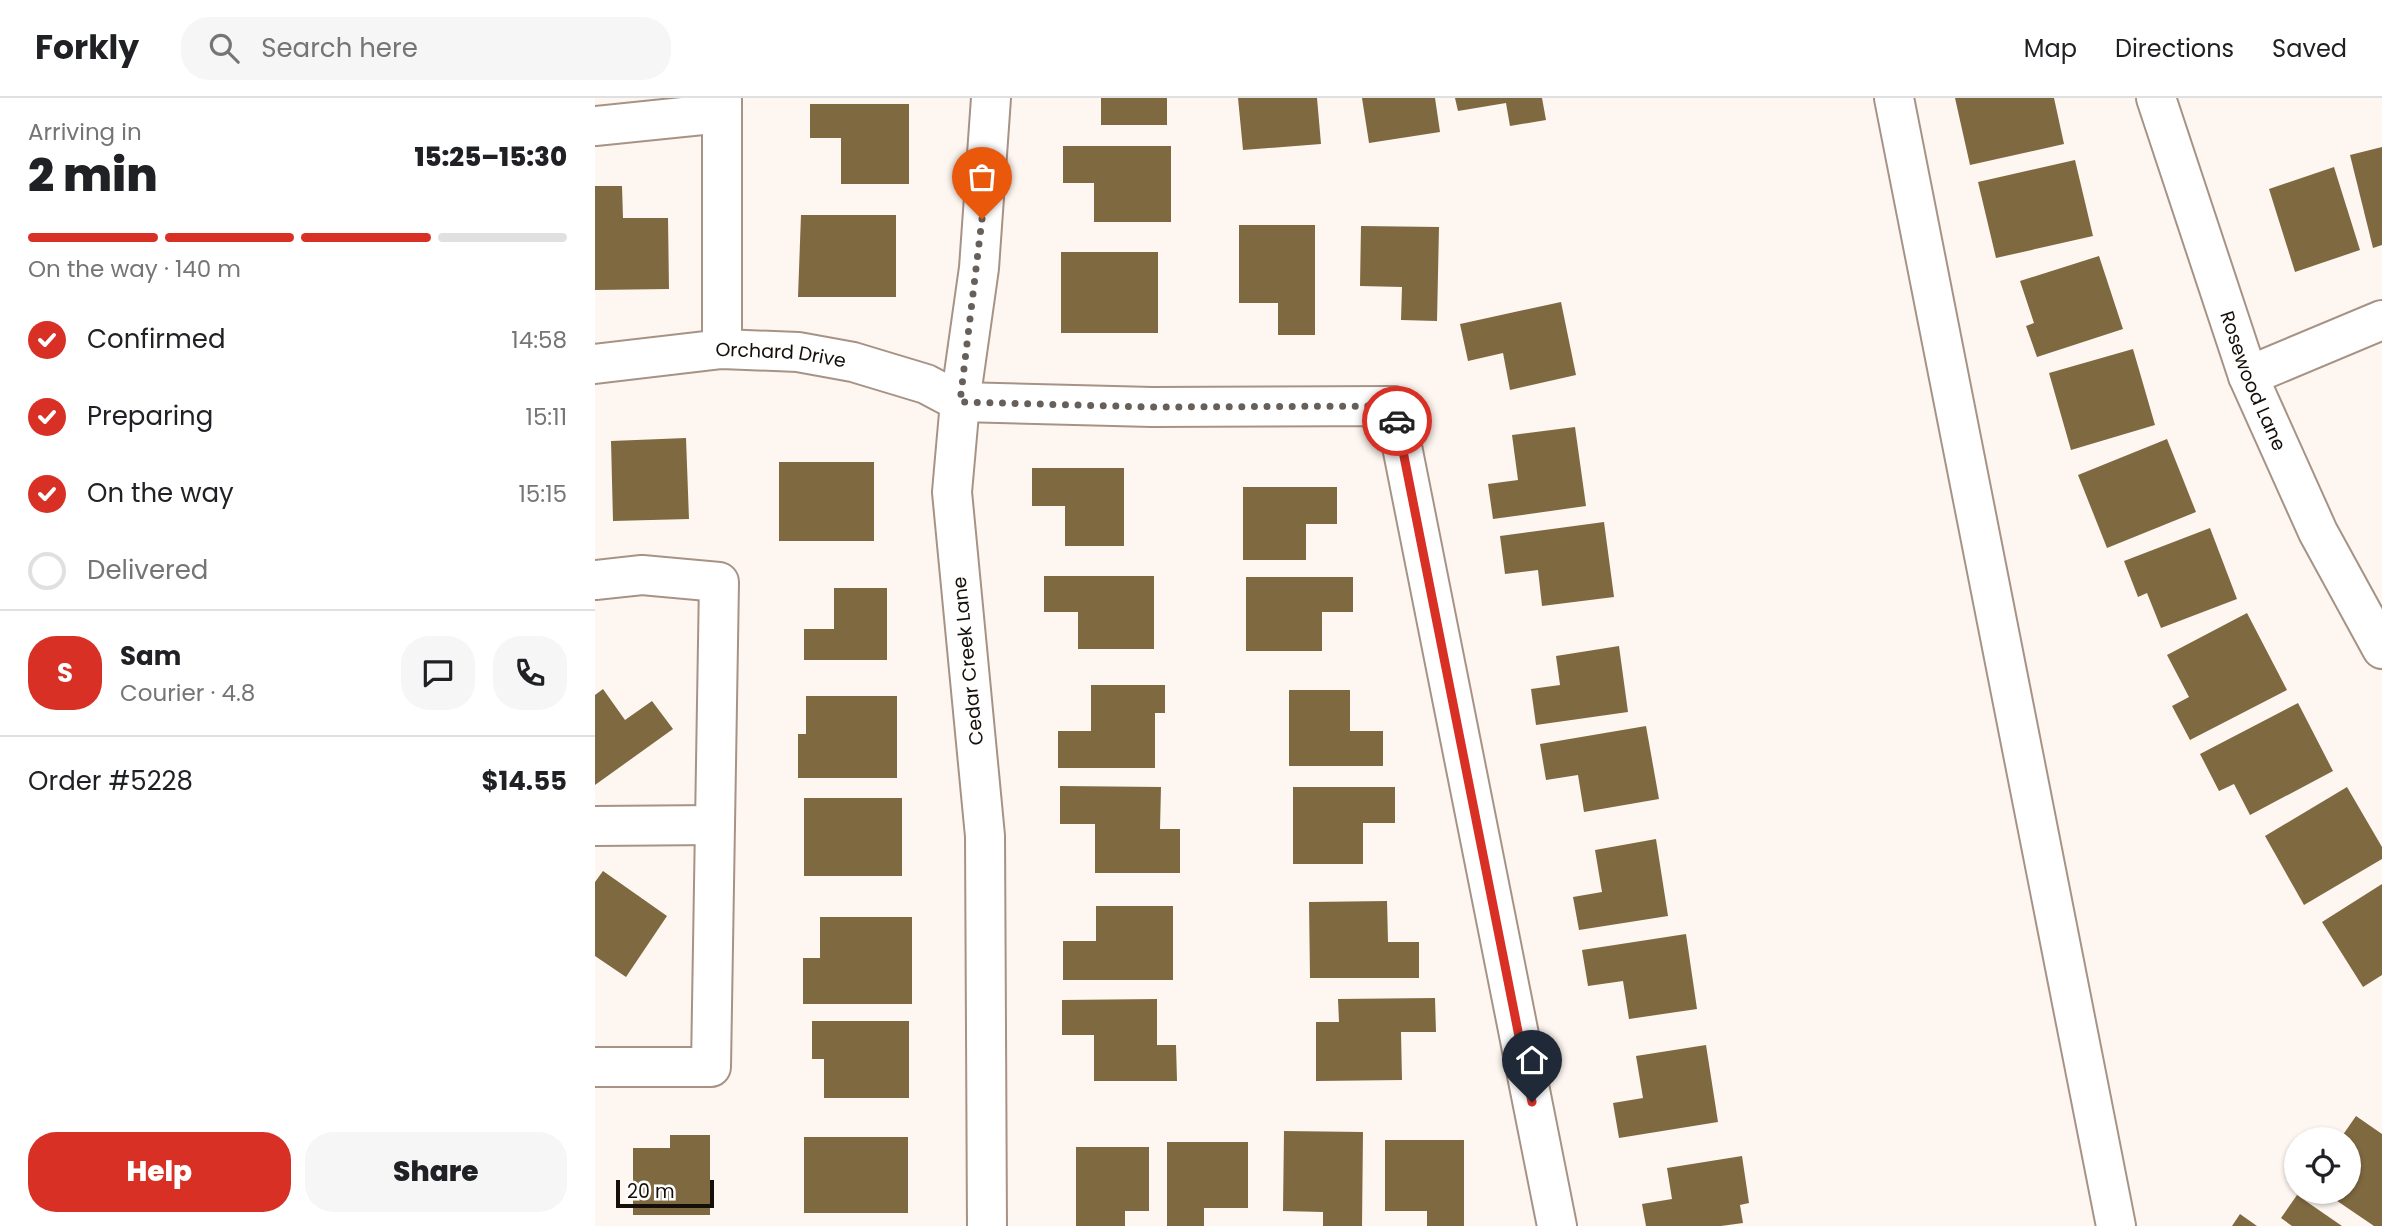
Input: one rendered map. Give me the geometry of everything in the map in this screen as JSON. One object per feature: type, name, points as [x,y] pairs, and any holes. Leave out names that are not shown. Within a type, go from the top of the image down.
[{"type":"street","name":"Cedar Creek Lane","points":[[987,1226],[985,836],[952,492],[960,402],[979,268],[991,98]]},
{"type":"street","points":[[1894,98],[2116,1226]]},
{"type":"street","name":"Rosewood Lane","points":[[2156,98],[2248,376],[2318,532],[2382,649]]},
{"type":"street","points":[[595,126],[722,105],[722,349]]},
{"type":"street","points":[[2248,376],[2382,320]]},
{"type":"street","name":"Orchard Drive","points":[[595,364],[722,349],[798,352],[853,362],[926,384],[960,402]]},
{"type":"street","points":[[960,402],[1152,407],[1394,406],[1557,1226]]},
{"type":"street","points":[[595,580],[642,575],[719,582],[712,1067],[595,1067]]},
{"type":"street","points":[[595,826],[715,825]]},
{"type":"building","points":[[1101,98],[1167,98],[1167,125],[1101,125]]},
{"type":"building","points":[[1238,98],[1317,98],[1321,144],[1243,150]]},
{"type":"building","points":[[1362,98],[1435,98],[1440,132],[1369,143]]},
{"type":"building","points":[[1455,98],[1542,98],[1546,120],[1510,126],[1506,103],[1458,111]]},
{"type":"building","points":[[1955,98],[2054,98],[2064,144],[1970,165]]},
{"type":"building","points":[[810,104],[909,104],[909,184],[841,184],[841,138],[810,138]]},
{"type":"building","points":[[1063,146],[1171,146],[1171,222],[1094,222],[1094,183],[1063,183]]},
{"type":"building","points":[[2382,147],[2382,245],[2373,248],[2350,155]]},
{"type":"building","points":[[2075,160],[2093,236],[1996,258],[1978,182]]},
{"type":"building","points":[[2334,167],[2360,250],[2295,272],[2269,189]]},
{"type":"building","points":[[595,186],[622,186],[623,218],[668,218],[669,289],[595,290]]},
{"type":"building","points":[[801,215],[896,215],[896,297],[798,297]]},
{"type":"building","points":[[1239,225],[1315,225],[1315,335],[1278,335],[1278,303],[1239,303]]},
{"type":"building","points":[[1361,226],[1439,227],[1437,321],[1401,320],[1402,287],[1360,286]]},
{"type":"building","points":[[1061,252],[1158,252],[1158,333],[1061,333]]},
{"type":"building","points":[[2099,256],[2123,329],[2037,357],[2026,326],[2034,323],[2020,281]]},
{"type":"building","points":[[1561,302],[1576,375],[1510,390],[1503,353],[1468,361],[1460,324]]},
{"type":"building","points":[[2133,349],[2155,425],[2071,450],[2049,373]]},
{"type":"building","points":[[1575,427],[1586,506],[1493,519],[1488,484],[1518,480],[1512,435]]},
{"type":"building","points":[[686,438],[689,519],[613,521],[611,441]]},
{"type":"building","points":[[2167,439],[2196,512],[2107,548],[2078,475]]},
{"type":"building","points":[[779,462],[874,462],[874,541],[779,541]]},
{"type":"building","points":[[1032,468],[1124,468],[1124,546],[1065,546],[1065,506],[1032,506]]},
{"type":"building","points":[[1243,487],[1337,487],[1337,524],[1306,524],[1306,560],[1243,560]]},
{"type":"building","points":[[1604,522],[1614,597],[1542,606],[1538,570],[1505,574],[1500,536]]},
{"type":"building","points":[[2210,528],[2237,599],[2161,628],[2147,593],[2138,597],[2124,561]]},
{"type":"building","points":[[1044,576],[1154,576],[1154,649],[1078,649],[1078,612],[1044,612]]},
{"type":"building","points":[[1246,577],[1353,577],[1353,612],[1322,612],[1322,651],[1246,651]]},
{"type":"building","points":[[834,588],[887,588],[887,660],[804,660],[804,629],[834,629]]},
{"type":"building","points":[[2247,613],[2287,690],[2190,740],[2172,706],[2189,697],[2167,655]]},
{"type":"building","points":[[1619,646],[1628,712],[1536,725],[1531,689],[1560,685],[1556,656]]},
{"type":"building","points":[[1091,685],[1165,685],[1165,713],[1155,713],[1155,768],[1058,768],[1058,731],[1091,731]]},
{"type":"building","points":[[603,689],[625,720],[652,701],[673,729],[595,785],[595,695]]},
{"type":"building","points":[[1289,690],[1350,690],[1350,731],[1383,731],[1383,766],[1289,766]]},
{"type":"building","points":[[806,696],[897,696],[897,778],[798,778],[798,734],[806,734]]},
{"type":"building","points":[[2298,703],[2333,771],[2250,815],[2234,784],[2219,791],[2200,754]]},
{"type":"building","points":[[1646,726],[1659,799],[1584,812],[1578,775],[1546,780],[1540,744]]},
{"type":"building","points":[[1060,786],[1161,787],[1160,829],[1180,829],[1180,873],[1095,873],[1095,824],[1060,824]]},
{"type":"building","points":[[1293,787],[1395,787],[1395,823],[1363,823],[1363,864],[1293,864]]},
{"type":"building","points":[[2347,787],[2382,847],[2382,859],[2304,905],[2265,836]]},
{"type":"building","points":[[804,798],[902,798],[902,876],[804,876]]},
{"type":"building","points":[[1656,839],[1668,916],[1579,930],[1573,897],[1602,892],[1595,850]]},
{"type":"building","points":[[603,871],[667,916],[626,977],[595,956],[595,882]]},
{"type":"building","points":[[2382,884],[2382,975],[2363,987],[2322,922]]},
{"type":"building","points":[[1387,901],[1388,942],[1419,942],[1419,978],[1310,978],[1309,902]]},
{"type":"building","points":[[1096,906],[1173,906],[1173,980],[1063,980],[1063,941],[1096,941]]},
{"type":"building","points":[[820,917],[912,917],[912,1004],[803,1004],[803,958],[820,958]]},
{"type":"building","points":[[1686,934],[1697,1009],[1629,1019],[1623,981],[1588,986],[1582,950]]},
{"type":"building","points":[[1435,998],[1436,1032],[1401,1032],[1402,1080],[1316,1081],[1316,1022],[1339,1022],[1338,999]]},
{"type":"building","points":[[1157,999],[1157,1045],[1176,1045],[1177,1081],[1094,1081],[1094,1035],[1062,1035],[1062,1000]]},
{"type":"building","points":[[812,1021],[909,1021],[909,1098],[824,1098],[824,1059],[812,1059]]},
{"type":"building","points":[[1706,1045],[1718,1122],[1619,1138],[1613,1103],[1643,1098],[1636,1056]]},
{"type":"building","points":[[2356,1116],[2382,1134],[2382,1226],[2374,1226],[2342,1204],[2361,1204],[2361,1127],[2348,1127]]},
{"type":"building","points":[[1284,1131],[1363,1132],[1362,1226],[1323,1226],[1323,1212],[1283,1211]]},
{"type":"building","points":[[670,1135],[710,1135],[710,1215],[633,1215],[633,1148],[670,1148]]},
{"type":"building","points":[[804,1137],[908,1137],[908,1213],[804,1213]]},
{"type":"building","points":[[1385,1140],[1464,1140],[1464,1226],[1427,1226],[1427,1211],[1385,1211]]},
{"type":"building","points":[[1167,1142],[1248,1142],[1248,1208],[1204,1208],[1204,1226],[1167,1226]]},
{"type":"building","points":[[1076,1147],[1149,1147],[1149,1211],[1125,1211],[1125,1226],[1076,1226]]},
{"type":"building","points":[[1742,1156],[1749,1203],[1740,1205],[1743,1223],[1721,1226],[1646,1226],[1642,1204],[1672,1199],[1667,1168]]},
{"type":"building","points":[[2291,1204],[2310,1204],[2342,1226],[2292,1226],[2281,1218]]},
{"type":"building","points":[[2240,1214],[2257,1226],[2232,1226]]},
{"type":"way so far","points":[[982,219],[979,268],[960,402],[1152,407],[1394,406],[1397,421]]},
{"type":"route","points":[[1397,421],[1532,1102]]}]
